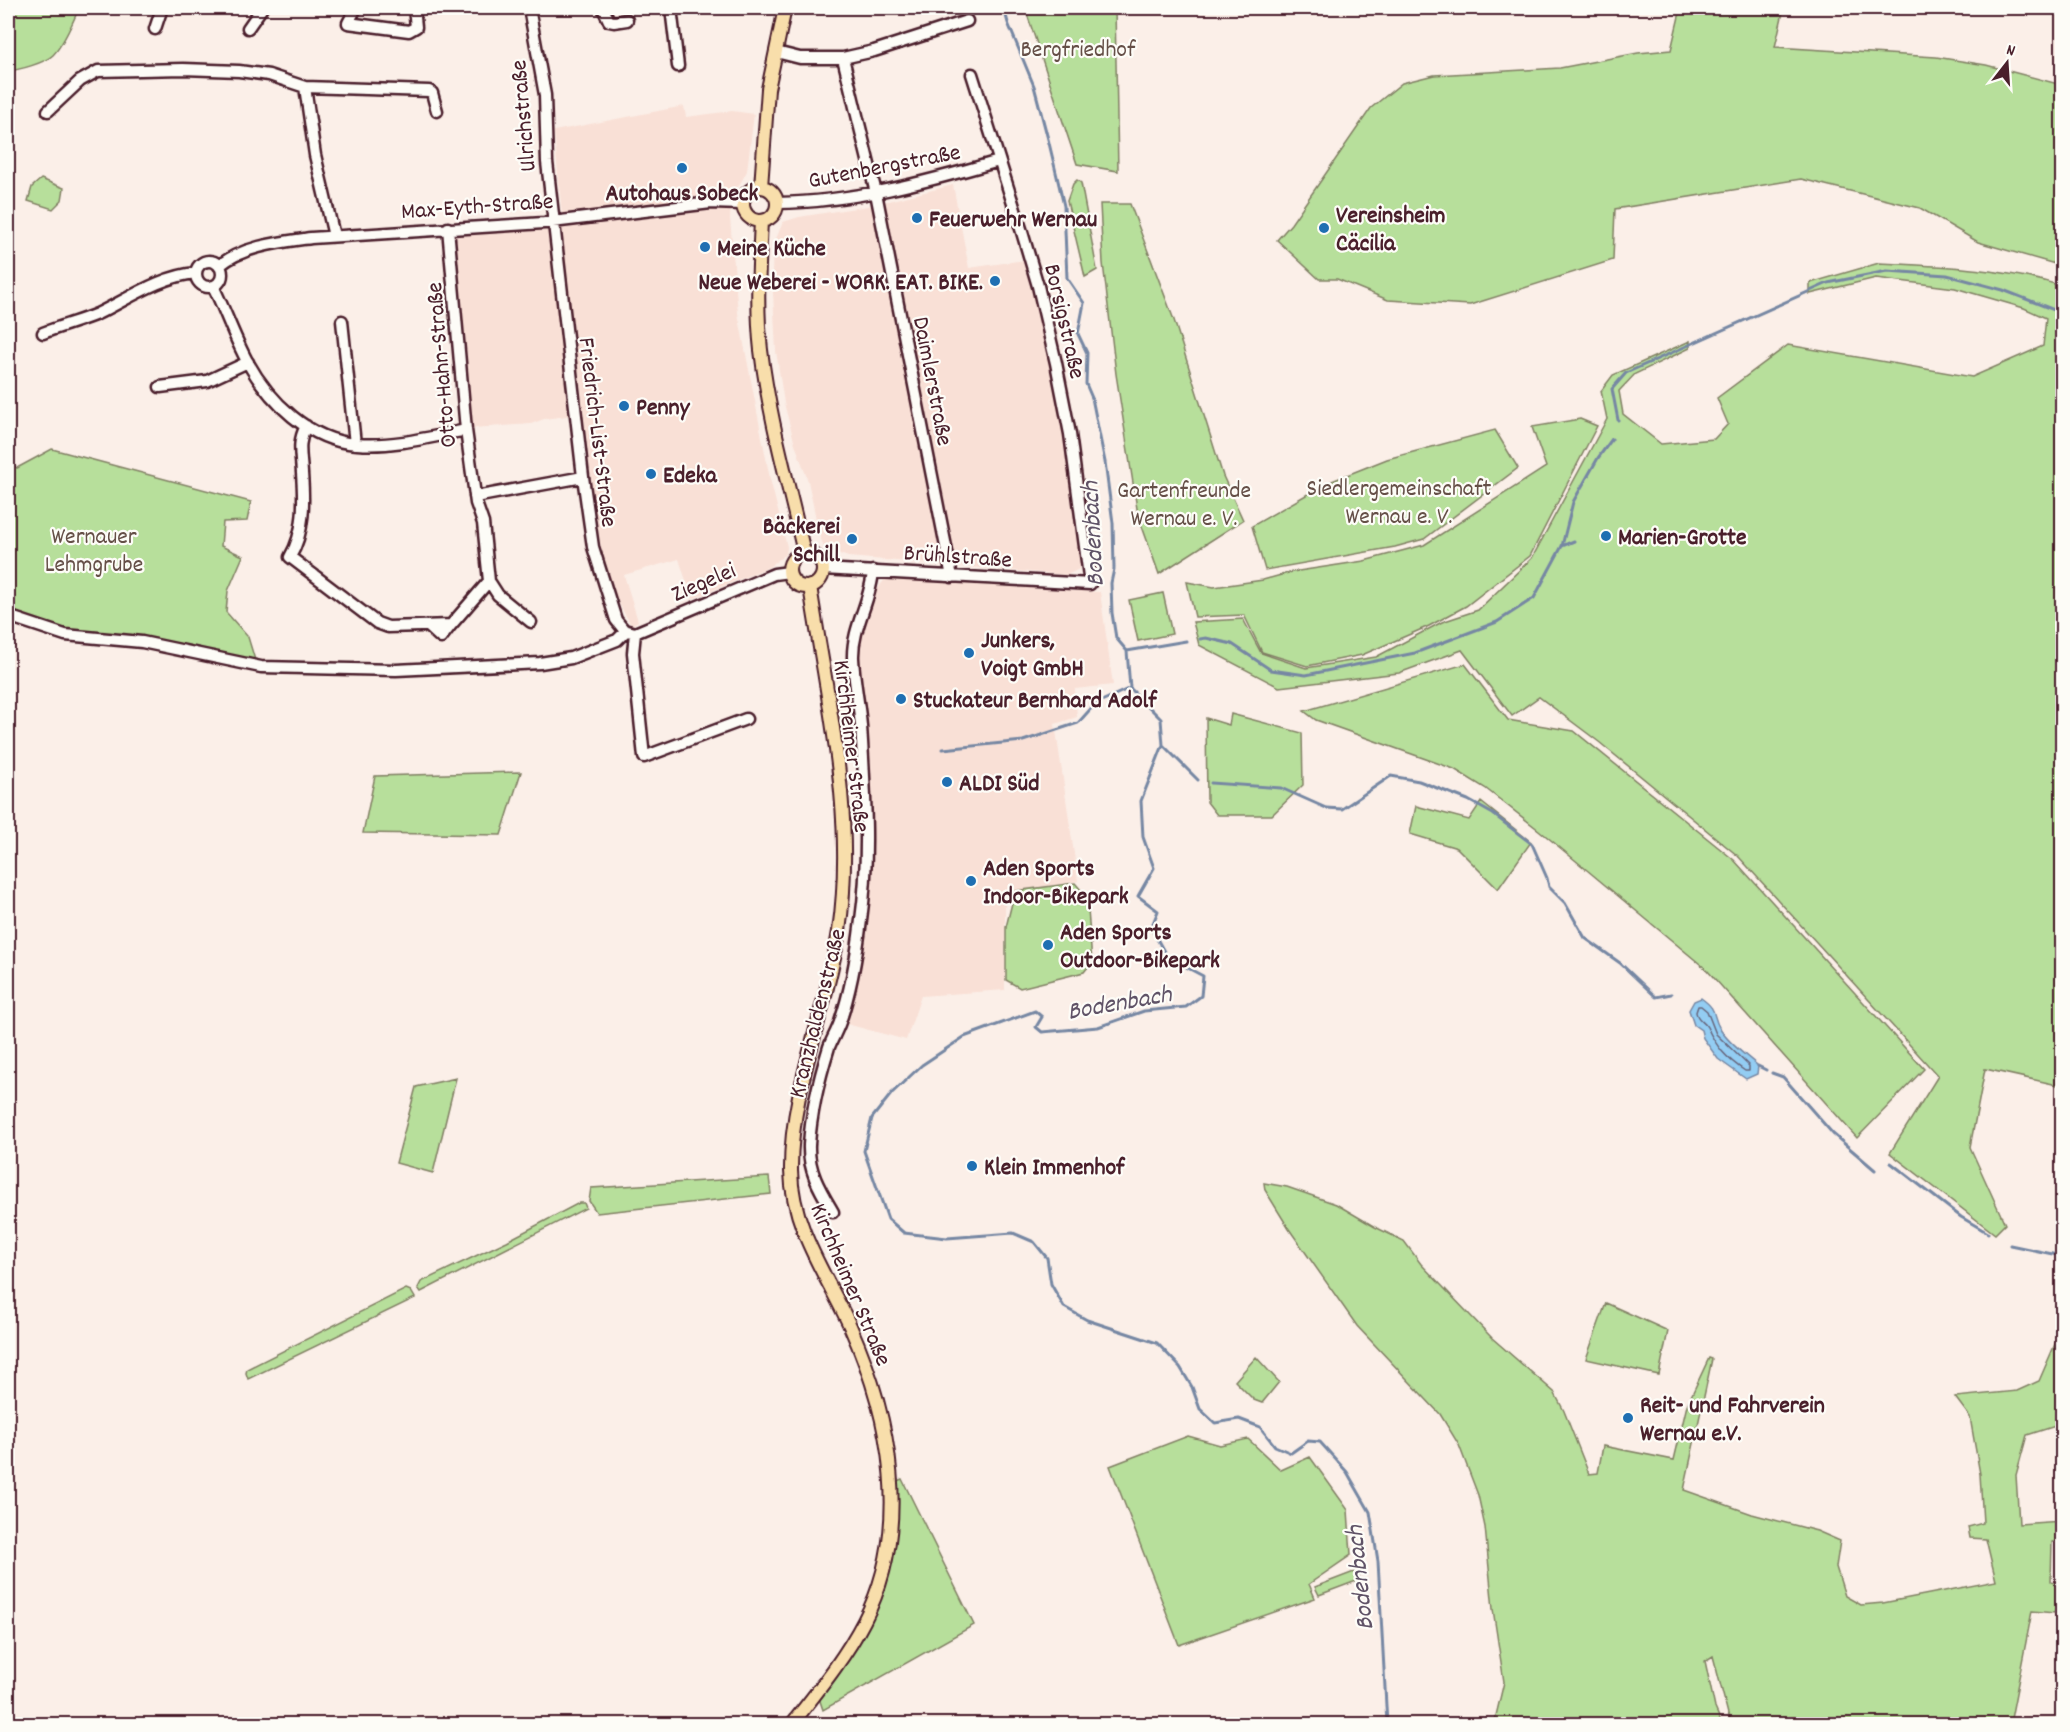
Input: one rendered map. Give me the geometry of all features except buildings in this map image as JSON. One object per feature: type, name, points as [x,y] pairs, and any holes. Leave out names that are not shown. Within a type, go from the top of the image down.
[{"type":"main road","points":[[760,187],[768,89],[785,8]]},
{"type":"main road","points":[[760,187],[770,190],[777,203],[772,216],[761,221],[750,218],[742,204],[750,190],[760,187]]},
{"type":"main road","points":[[761,221],[758,287],[761,349],[768,394],[804,553]]},
{"type":"main road","points":[[804,553],[817,556],[823,569],[822,577],[810,586],[797,584],[789,572],[792,560],[804,553]]},
{"type":"main road","name":"Kirchheimer Straße","points":[[792,1725],[863,1623],[878,1590],[885,1565],[892,1515],[891,1473],[880,1414],[850,1328],[806,1237],[795,1205],[791,1176],[794,1122],[829,982],[839,931],[845,851],[844,809],[839,765],[810,586]]},
{"type":"street","points":[[154,29],[162,8]]},
{"type":"street","points":[[248,28],[262,8]]},
{"type":"street","points":[[356,8],[348,23],[410,31],[416,27],[414,8]]},
{"type":"street","name":"Ulrichstraße","points":[[530,8],[546,95],[547,162],[554,222]]},
{"type":"street","points":[[603,8],[609,21],[627,20]]},
{"type":"street","points":[[670,8],[678,66]]},
{"type":"street","points":[[776,52],[800,58],[843,58],[874,51],[967,21]]},
{"type":"street","name":"Daimlerstraße","points":[[843,58],[876,192],[952,577]]},
{"type":"street","points":[[48,111],[80,81],[98,71],[183,69],[270,75],[305,87],[429,91],[432,93],[437,111]]},
{"type":"street","name":"Borsigstraße","points":[[972,74],[1035,275],[1060,381],[1090,584]]},
{"type":"street","points":[[305,87],[315,155],[334,236]]},
{"type":"street","name":"Gutenbergstraße","points":[[777,203],[798,203],[876,192],[999,161]]},
{"type":"street","name":"Max-Eyth-Straße","points":[[219,266],[231,257],[250,250],[284,242],[334,236],[554,222],[711,203],[742,204]]},
{"type":"street","name":"Friedrich-List-Straße","points":[[554,222],[593,548],[616,620],[620,627],[631,632]]},
{"type":"street","name":"Otto-Hahn-Straße","points":[[448,228],[466,430],[475,497],[483,523],[489,581]]},
{"type":"street","points":[[205,262],[213,262],[219,266],[221,271],[220,279],[213,286],[203,285],[197,280],[198,267],[205,262]]},
{"type":"street","points":[[44,333],[98,313],[166,281],[185,274],[196,273]]},
{"type":"street","points":[[213,286],[248,362],[270,394],[288,414],[306,426],[322,435],[355,444],[392,443],[466,430]]},
{"type":"street","points":[[342,321],[355,444]]},
{"type":"street","points":[[160,387],[207,381],[248,362]]},
{"type":"street","points":[[306,426],[299,440],[303,474],[303,518],[299,537],[290,556],[377,623],[388,627],[450,625],[489,581],[498,595],[531,622]]},
{"type":"street","points":[[475,497],[583,477]]},
{"type":"street","name":"Brühlstraße","points":[[823,569],[1090,584]]},
{"type":"street","name":"Kranzhaldenstraße","points":[[833,1212],[811,1172],[809,1147],[813,1108],[830,1045],[840,1022],[853,970],[861,917],[865,878],[866,813],[853,657],[856,630],[872,583],[873,571]]},
{"type":"street","name":"Ziegelei","points":[[8,616],[65,635],[142,642],[261,667],[396,670],[540,663],[571,657],[774,574],[789,572]]},
{"type":"street","points":[[631,632],[644,757],[746,719]]},
{"type":"shaded area","points":[[684,106],[686,117],[732,111],[754,114],[747,171],[739,186],[732,189],[730,218],[738,313],[770,479],[787,547],[786,554],[769,567],[692,599],[679,559],[624,575],[638,621],[631,625],[618,602],[609,579],[596,528],[582,414],[544,419],[531,424],[473,428],[453,236],[563,227],[554,131]]},
{"type":"shaded area","points":[[953,185],[969,268],[1025,260],[1037,300],[1057,391],[1081,562],[1079,569],[1067,575],[848,557],[824,548],[819,533],[808,481],[784,403],[776,351],[773,246],[783,222],[799,217],[868,206]]},
{"type":"shaded area","points":[[885,579],[1100,592],[1113,685],[1075,689],[1077,717],[1055,724],[1078,881],[1005,895],[1005,990],[921,996],[906,1040],[843,1023],[865,910],[864,730],[858,637],[868,602]]},
{"type":"green space","points":[[8,8],[79,8],[64,39],[53,55],[25,68],[8,71]]},
{"type":"green space","name":"Bergfriedhof","points":[[1025,8],[1115,8],[1118,171],[1077,164]]},
{"type":"green space","points":[[1681,8],[1784,8],[1775,47],[1936,57],[1986,65],[2062,85],[2062,266],[1978,242],[1920,208],[1801,179],[1615,209],[1613,260],[1470,305],[1388,300],[1337,279],[1319,279],[1277,240],[1291,224],[1371,108],[1402,83],[1434,75],[1560,68],[1638,53],[1671,50]]},
{"type":"green space","points":[[41,179],[64,188],[62,200],[53,209],[28,201],[32,187]]},
{"type":"green space","points":[[1077,180],[1081,183],[1097,270],[1085,277],[1067,201],[1073,184]]},
{"type":"green space","name":"Gartenfreunde Wernau e. V.","points":[[1100,204],[1130,204],[1174,320],[1223,476],[1243,520],[1159,574],[1138,515],[1116,374],[1103,263]]},
{"type":"green space","points":[[1879,263],[1995,272],[2062,286],[2062,1086],[1985,1069],[1970,1147],[2005,1224],[1995,1234],[1890,1153],[1938,1076],[1738,856],[1599,742],[1539,697],[1512,716],[1462,650],[1399,673],[1279,687],[1199,645],[1193,622],[1243,619],[1261,653],[1306,668],[1376,657],[1442,622],[1478,610],[1532,558],[1607,419],[1601,391],[1613,375],[1690,341],[1690,348],[1635,374],[1619,391],[1623,414],[1661,444],[1714,439],[1728,424],[1717,398],[1788,345],[1972,377],[2043,346],[2046,318],[2024,308],[1955,288],[1876,278],[1810,294],[1810,283]]},
{"type":"green space","points":[[1580,419],[1597,426],[1530,556],[1466,606],[1429,626],[1362,655],[1307,666],[1262,652],[1244,615],[1195,617],[1187,582],[1214,587],[1263,580],[1292,572],[1364,561],[1424,545],[1546,467],[1532,427]]},
{"type":"green space","name":"Siedlergemeinschaft Wernau e. V.","points":[[1495,430],[1518,468],[1424,539],[1395,547],[1265,570],[1252,526],[1327,483],[1387,459]]},
{"type":"green space","name":"Wernauer Lehmgrube","points":[[52,449],[251,502],[247,521],[223,522],[221,546],[243,556],[228,591],[226,612],[248,637],[255,660],[212,652],[66,633],[8,615],[8,461],[17,468]]},
{"type":"green space","points":[[1163,593],[1172,634],[1138,641],[1129,600]]},
{"type":"green space","points":[[1465,664],[1508,720],[1574,731],[1734,860],[1924,1069],[1857,1138],[1706,969],[1485,788],[1454,769],[1316,720],[1304,711]]},
{"type":"green space","points":[[1231,714],[1302,733],[1303,785],[1272,815],[1217,815],[1207,802],[1206,718],[1229,725]]},
{"type":"green space","points":[[521,772],[501,835],[363,833],[375,776]]},
{"type":"green space","points":[[1481,802],[1531,842],[1498,889],[1457,848],[1410,834],[1416,806],[1469,820]]},
{"type":"green space","name":"Aden Sports Outdoor-Bikepark","points":[[1075,883],[1087,897],[1092,962],[1084,972],[1020,988],[1006,980],[1006,927],[1015,891]]},
{"type":"green space","points":[[456,1078],[433,1173],[396,1163],[416,1087]]},
{"type":"green space","points":[[769,1177],[771,1194],[597,1213],[589,1201],[591,1188]]},
{"type":"green space","points":[[1264,1183],[1287,1187],[1336,1204],[1404,1241],[1421,1264],[1492,1338],[1554,1392],[1589,1474],[1598,1473],[1603,1446],[1674,1460],[1687,1405],[1709,1358],[1712,1359],[1684,1490],[1752,1514],[1817,1531],[1840,1541],[1836,1567],[1845,1596],[1861,1605],[1883,1603],[1996,1581],[1986,1539],[1970,1538],[1968,1527],[1983,1523],[1980,1474],[1970,1417],[1955,1397],[2017,1391],[2039,1381],[2062,1328],[2062,1424],[2027,1435],[2016,1475],[2019,1524],[2062,1521],[2062,1540],[2052,1542],[2051,1581],[2059,1583],[2055,1613],[2032,1611],[2010,1724],[1733,1724],[1728,1714],[1713,1656],[1705,1661],[1715,1708],[1722,1724],[1494,1724],[1504,1682],[1493,1609],[1485,1527],[1478,1495],[1459,1445],[1440,1414],[1357,1326],[1289,1229],[1265,1190]]},
{"type":"green space","points":[[579,1203],[584,1203],[586,1208],[421,1292],[418,1288],[421,1282]]},
{"type":"green space","points":[[406,1289],[411,1291],[415,1298],[248,1379],[247,1369]]},
{"type":"green space","points":[[1606,1303],[1668,1331],[1659,1375],[1586,1359]]},
{"type":"green space","points":[[1256,1357],[1279,1382],[1262,1403],[1254,1400],[1235,1381]]},
{"type":"green space","points":[[1188,1436],[1220,1445],[1248,1439],[1281,1470],[1310,1457],[1348,1510],[1351,1555],[1309,1584],[1315,1598],[1179,1645],[1110,1466]]},
{"type":"green space","points":[[902,1479],[974,1625],[823,1710],[819,1698],[868,1623],[883,1590],[892,1562],[896,1539],[897,1481]]},
{"type":"green space","points":[[1359,1570],[1359,1580],[1319,1595],[1315,1587]]},
{"type":"water","points":[[1701,998],[1713,1010],[1717,1024],[1724,1034],[1758,1066],[1757,1074],[1746,1079],[1718,1059],[1703,1038],[1701,1030],[1694,1025],[1689,1010],[1694,1001]]},
{"type":"waterway","name":"Bodenbach","points":[[1004,8],[1034,86],[1064,206],[1067,278],[1084,303],[1078,334],[1087,353],[1086,384],[1092,398],[1105,462],[1113,523],[1114,569],[1111,583],[1116,638],[1127,651],[1130,688],[1161,719],[1163,745],[1141,801],[1143,837],[1154,868],[1138,896],[1158,911],[1151,928],[1167,957],[1203,976],[1201,996],[1186,1007],[1144,1011],[1098,1027],[1042,1032],[1036,1027],[1042,1017],[1035,1011],[964,1037],[922,1065],[892,1093],[872,1118],[864,1151],[888,1219],[904,1233],[947,1238],[1013,1233],[1034,1242],[1047,1258],[1051,1284],[1064,1307],[1087,1320],[1157,1343],[1180,1367],[1192,1387],[1200,1409],[1215,1423],[1239,1419],[1260,1427],[1275,1446],[1291,1453],[1308,1441],[1320,1442],[1347,1472],[1370,1512],[1378,1561],[1387,1724]]},
{"type":"waterway","points":[[1618,420],[1612,389],[1626,373],[1828,283],[1887,271],[1947,275],[2003,290],[2062,313]]},
{"type":"waterway","points":[[1200,639],[1206,638],[1232,644],[1271,670],[1306,675],[1415,653],[1497,622],[1534,598],[1562,546],[1573,502],[1598,458],[1612,439]]},
{"type":"waterway","points":[[1562,546],[1574,541]]},
{"type":"waterway","points":[[1127,651],[1186,641]]},
{"type":"waterway","points":[[943,749],[1023,741],[1078,723],[1095,704],[1130,688]]},
{"type":"waterway","points":[[1163,745],[1198,780]]},
{"type":"waterway","points":[[1211,783],[1281,788],[1326,808],[1342,809],[1391,776],[1419,781],[1468,800],[1493,814],[1532,844],[1549,887],[1565,903],[1585,938],[1620,963],[1656,997],[1671,994]]},
{"type":"waterway","points":[[1758,1066],[1766,1070]]},
{"type":"waterway","points":[[1772,1073],[1783,1077],[1833,1134],[1875,1170]]},
{"type":"waterway","points":[[1891,1163],[1961,1217],[1988,1233]]},
{"type":"waterway","points":[[2010,1245],[2062,1256]]},
{"type":"place","name":"Autohaus Sobeck","points":[[682,168]]},
{"type":"place","name":"Feuerwehr Wernau","points":[[917,218]]},
{"type":"place","name":"Vereinsheim Cäcilia","points":[[1324,228]]},
{"type":"place","name":"Meine Küche","points":[[705,247]]},
{"type":"place","name":"Neue Weberei - WORK. EAT. BIKE.","points":[[995,281]]},
{"type":"place","name":"Penny","points":[[624,406]]},
{"type":"place","name":"Edeka","points":[[651,474]]},
{"type":"place","name":"Marien-Grotte","points":[[1606,536]]},
{"type":"place","name":"Bäckerei Schill","points":[[852,539]]},
{"type":"place","name":"Junkers, Voigt GmbH","points":[[969,653]]},
{"type":"place","name":"Stuckateur Bernhard Adolf","points":[[901,699]]},
{"type":"place","name":"ALDI Süd","points":[[947,782]]},
{"type":"place","name":"Aden Sports Indoor-Bikepark","points":[[971,881]]},
{"type":"place","name":"Aden Sports Outdoor-Bikepark","points":[[1048,945]]},
{"type":"place","name":"Klein Immenhof","points":[[972,1166]]},
{"type":"place","name":"Reit- und Fahrverein Wernau e.V.","points":[[1628,1418]]}]
